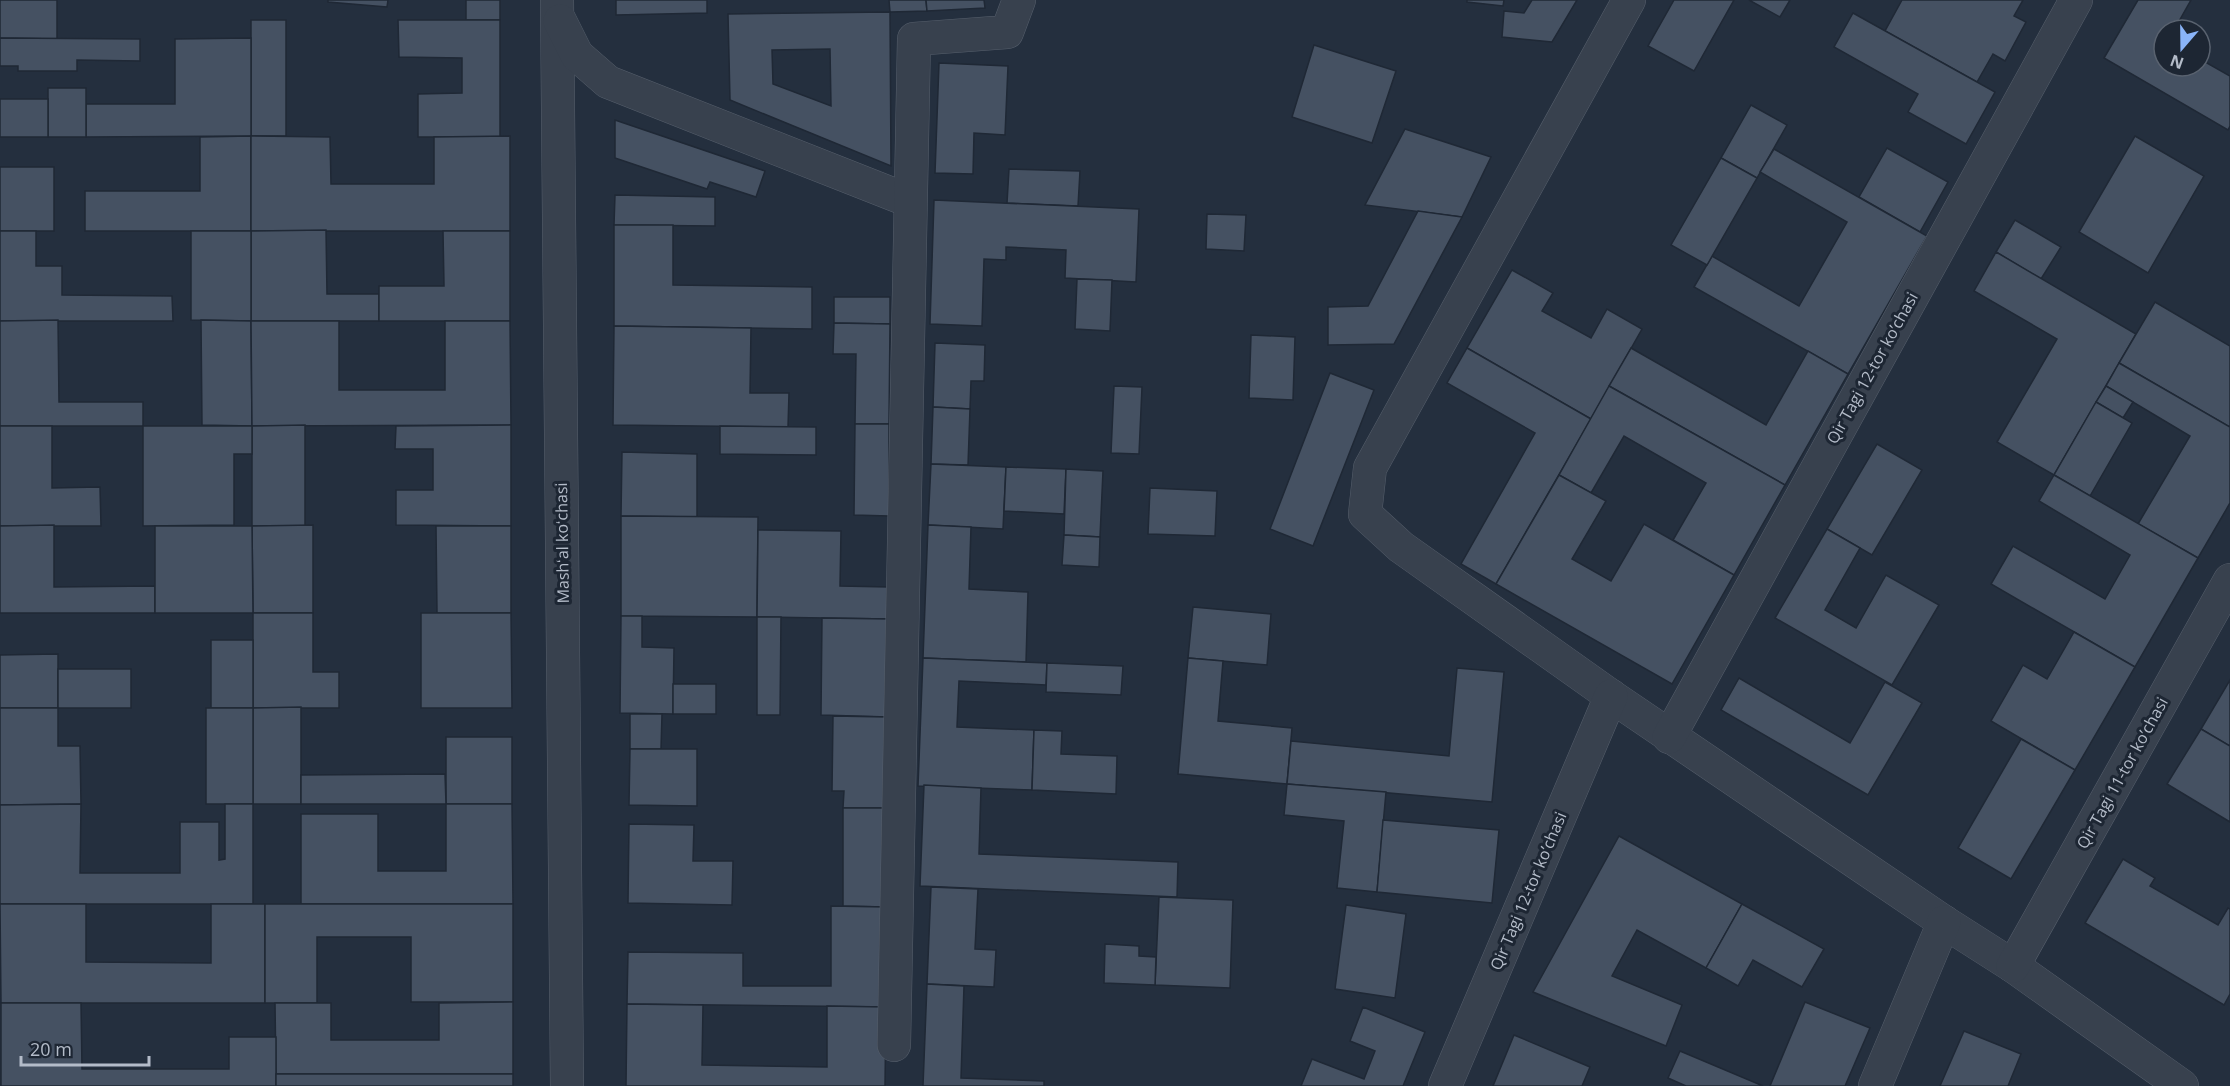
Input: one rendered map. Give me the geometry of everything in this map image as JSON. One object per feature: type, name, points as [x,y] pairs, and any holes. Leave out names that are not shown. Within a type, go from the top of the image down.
[{"type":"street","points":[[894,1045],[914,39],[1007,32],[1019,0]]},
{"type":"street","points":[[1629,0],[1370,468],[1365,514],[1401,547],[1669,737],[2013,966],[2181,1086]]},
{"type":"street","name":"Qir Tagi 12-tor koʼchasi","points":[[1669,737],[2076,0]]},
{"type":"street","points":[[557,8],[577,55],[608,82],[910,201]]},
{"type":"street","name":"Mashʻal koʻchasi","points":[[557,8],[567,1086]]},
{"type":"street","name":"Qir Tagi 11-tor koʼchasi","points":[[2013,966],[2230,580]]},
{"type":"street","name":"Qir Tagi 12-tor koʼchasi","points":[[1445,1086],[1611,696]]},
{"type":"street","points":[[1875,1086],[1944,922]]},
{"type":"building","points":[[0,0],[57,0],[57,39],[0,38]]},
{"type":"building","points":[[328,0],[388,0],[387,7],[328,2]]},
{"type":"building","points":[[466,0],[500,0],[500,20],[466,20]]},
{"type":"building","points":[[616,0],[707,0],[707,13],[616,15]]},
{"type":"building","points":[[889,0],[926,0],[927,11],[890,12]]},
{"type":"building","points":[[926,0],[984,0],[985,8],[927,11]]},
{"type":"building","points":[[1467,0],[1504,0],[1503,6],[1467,2]]},
{"type":"building","points":[[1532,0],[1577,0],[1552,42],[1502,37],[1504,11],[1524,13]]},
{"type":"building","points":[[1674,0],[1734,0],[1694,71],[1648,46]]},
{"type":"building","points":[[1749,0],[1790,0],[1780,17]]},
{"type":"building","points":[[1902,0],[2023,0],[2014,16],[2026,22],[2005,61],[1993,54],[1977,82],[1885,31]]},
{"type":"building","points":[[2138,0],[2191,0],[2181,18],[2152,18],[2152,78],[2212,78],[2212,66],[2230,76],[2230,126],[2228,130],[2104,58]]},
{"type":"building","points":[[890,12],[891,166],[730,100],[728,14]],"holes":[[[830,49],[831,106],[773,84],[772,50]]]},
{"type":"building","points":[[1853,13],[1995,92],[1966,144],[1908,112],[1918,94],[1834,47]]},
{"type":"building","points":[[251,20],[286,20],[286,136],[251,136]]},
{"type":"building","points":[[398,20],[500,20],[500,137],[418,137],[418,94],[462,93],[462,58],[399,57]]},
{"type":"building","points":[[0,38],[140,39],[140,61],[77,60],[77,71],[18,71],[18,66],[0,66]]},
{"type":"building","points":[[251,38],[251,136],[86,137],[86,104],[175,104],[175,39]]},
{"type":"building","points":[[1314,45],[1396,71],[1372,143],[1292,117]]},
{"type":"building","points":[[939,63],[1008,66],[1005,135],[974,133],[973,174],[935,173]]},
{"type":"building","points":[[48,88],[86,88],[86,137],[48,137]]},
{"type":"building","points":[[0,99],[48,99],[48,137],[0,137]]},
{"type":"building","points":[[1751,105],[1787,125],[1757,178],[1721,158]]},
{"type":"building","points":[[615,120],[765,171],[756,197],[710,182],[707,189],[615,158]]},
{"type":"building","points":[[1405,129],[1491,157],[1462,217],[1365,205]]},
{"type":"building","points":[[251,136],[251,231],[85,231],[85,191],[200,191],[200,137]]},
{"type":"building","points":[[251,136],[330,137],[331,184],[434,184],[434,137],[510,136],[510,231],[251,231]]},
{"type":"building","points":[[2135,136],[2204,176],[2148,273],[2079,232]]},
{"type":"building","points":[[1887,148],[1948,182],[1920,232],[1859,197]]},
{"type":"building","points":[[1774,149],[1927,236],[1848,374],[1694,287],[1712,256],[1799,306],[1847,222],[1760,172]]},
{"type":"building","points":[[1721,158],[1757,178],[1707,265],[1671,245]]},
{"type":"building","points":[[0,167],[54,167],[54,231],[0,231]]},
{"type":"building","points":[[1009,169],[1080,171],[1078,206],[1007,203]]},
{"type":"building","points":[[615,195],[715,197],[715,226],[614,225]]},
{"type":"building","points":[[934,200],[1139,209],[1136,282],[1065,278],[1066,250],[1006,247],[1006,260],[984,259],[982,326],[930,324]]},
{"type":"building","points":[[1418,211],[1462,217],[1394,344],[1328,345],[1328,307],[1368,306]]},
{"type":"building","points":[[1207,214],[1246,215],[1244,251],[1206,249]]},
{"type":"building","points":[[2015,220],[2061,247],[2041,279],[1996,252]]},
{"type":"building","points":[[614,225],[673,225],[673,285],[812,287],[812,329],[614,326]]},
{"type":"building","points":[[326,230],[327,294],[379,294],[379,321],[251,321],[251,231]]},
{"type":"building","points":[[0,231],[36,231],[36,266],[62,266],[62,295],[172,296],[173,321],[0,321]]},
{"type":"building","points":[[191,231],[251,231],[251,321],[191,320]]},
{"type":"building","points":[[443,231],[510,231],[510,321],[379,321],[379,286],[444,286]]},
{"type":"building","points":[[1996,252],[2136,334],[2054,475],[1997,442],[2057,339],[1974,291]]},
{"type":"building","points":[[1512,270],[1553,293],[1542,311],[1591,338],[1607,309],[1642,329],[1591,419],[1467,348]]},
{"type":"building","points":[[1077,279],[1112,280],[1110,331],[1075,329]]},
{"type":"building","points":[[834,297],[890,297],[890,324],[834,323]]},
{"type":"building","points":[[2155,302],[2230,346],[2230,427],[2119,363]]},
{"type":"building","points":[[58,320],[59,402],[143,402],[143,426],[0,426],[0,321]]},
{"type":"building","points":[[201,320],[251,321],[252,426],[202,425]]},
{"type":"building","points":[[251,321],[339,321],[339,390],[445,390],[445,321],[510,321],[511,425],[252,426]]},
{"type":"building","points":[[834,323],[890,324],[889,424],[855,424],[856,354],[833,354]]},
{"type":"building","points":[[614,326],[751,328],[750,393],[789,393],[788,427],[613,425]]},
{"type":"building","points":[[1251,335],[1295,337],[1293,400],[1249,398]]},
{"type":"building","points":[[935,343],[985,345],[984,381],[971,381],[970,409],[933,407]]},
{"type":"building","points":[[1467,348],[1591,419],[1496,584],[1461,564],[1535,433],[1447,383]]},
{"type":"building","points":[[1631,348],[1766,425],[1808,351],[1848,374],[1785,485],[1609,386]]},
{"type":"building","points":[[2119,363],[2230,427],[2230,503],[2198,558],[2138,524],[2190,436],[2106,386]]},
{"type":"building","points":[[1330,373],[1374,390],[1313,546],[1270,529]]},
{"type":"building","points":[[1114,386],[1142,387],[1139,454],[1111,453]]},
{"type":"building","points":[[1609,386],[1785,485],[1734,575],[1673,540],[1706,483],[1624,436],[1591,493],[1559,475]]},
{"type":"building","points":[[2106,386],[2133,402],[2123,418],[2096,402]]},
{"type":"building","points":[[2096,402],[2132,423],[2090,496],[2054,475]]},
{"type":"building","points":[[933,407],[970,409],[968,465],[931,464]]},
{"type":"building","points":[[855,424],[889,424],[889,516],[854,515]]},
{"type":"building","points":[[305,425],[305,526],[252,526],[252,426]]},
{"type":"building","points":[[511,425],[511,526],[396,525],[396,490],[433,490],[433,449],[395,449],[396,426]]},
{"type":"building","points":[[0,426],[52,426],[52,488],[100,487],[101,526],[0,526]]},
{"type":"building","points":[[143,426],[252,426],[252,454],[234,454],[234,525],[143,526]]},
{"type":"building","points":[[720,426],[816,427],[816,455],[720,454]]},
{"type":"building","points":[[1877,444],[1922,470],[1872,555],[1827,529]]},
{"type":"building","points":[[622,452],[697,454],[697,517],[621,516]]},
{"type":"building","points":[[931,464],[1006,467],[1003,529],[928,525]]},
{"type":"building","points":[[1006,467],[1066,469],[1064,514],[1004,511]]},
{"type":"building","points":[[1066,469],[1103,471],[1100,537],[1064,535]]},
{"type":"building","points":[[1559,475],[1606,501],[1572,559],[1611,581],[1644,524],[1734,575],[1672,684],[1496,584]]},
{"type":"building","points":[[2054,475],[2198,558],[2135,667],[1991,584],[2013,546],[2105,599],[2130,555],[2039,501]]},
{"type":"building","points":[[1150,488],[1217,491],[1215,536],[1148,534]]},
{"type":"building","points":[[621,516],[758,517],[757,617],[621,616]]},
{"type":"building","points":[[54,525],[54,587],[155,586],[155,613],[0,613],[0,526]]},
{"type":"building","points":[[313,525],[313,613],[253,613],[252,526]]},
{"type":"building","points":[[928,525],[971,527],[969,589],[1028,592],[1026,662],[923,658]]},
{"type":"building","points":[[155,526],[252,526],[253,613],[155,613]]},
{"type":"building","points":[[436,526],[511,526],[511,613],[437,613]]},
{"type":"building","points":[[1827,529],[1860,548],[1825,610],[1856,628],[1886,575],[1939,605],[1892,685],[1775,618]]},
{"type":"building","points":[[758,530],[841,531],[840,586],[889,587],[889,619],[757,617]]},
{"type":"building","points":[[1064,535],[1100,537],[1099,567],[1062,565]]},
{"type":"building","points":[[1193,607],[1271,614],[1267,665],[1188,658]]},
{"type":"building","points":[[253,613],[313,613],[313,672],[339,672],[339,708],[253,708]]},
{"type":"building","points":[[421,613],[511,613],[512,708],[421,708]]},
{"type":"building","points":[[621,616],[642,616],[642,647],[674,648],[673,714],[620,713]]},
{"type":"building","points":[[757,617],[781,617],[780,715],[757,715]]},
{"type":"building","points":[[822,618],[889,619],[888,717],[821,715]]},
{"type":"building","points":[[2074,632],[2135,667],[2075,770],[1991,721],[2023,665],[2047,679]]},
{"type":"building","points":[[211,640],[253,640],[253,708],[211,708]]},
{"type":"building","points":[[58,654],[58,708],[0,708],[0,655]]},
{"type":"building","points":[[923,658],[1047,663],[1046,685],[959,681],[957,727],[1034,730],[1032,790],[918,786]]},
{"type":"building","points":[[1188,658],[1223,661],[1218,721],[1292,728],[1287,784],[1178,774]]},
{"type":"building","points":[[1047,663],[1123,666],[1121,695],[1046,692]]},
{"type":"building","points":[[1457,668],[1504,672],[1492,802],[1287,784],[1291,741],[1449,756]]},
{"type":"building","points":[[58,669],[131,669],[131,708],[58,708]]},
{"type":"building","points":[[1739,678],[1850,743],[1885,682],[1922,703],[1868,795],[1721,710]]},
{"type":"building","points":[[2230,680],[2230,746],[2201,729]]},
{"type":"building","points":[[673,684],[716,684],[716,714],[673,714]]},
{"type":"building","points":[[301,707],[301,804],[253,804],[253,708]]},
{"type":"building","points":[[0,708],[58,708],[58,746],[80,746],[81,804],[0,805]]},
{"type":"building","points":[[206,708],[253,708],[253,804],[206,804]]},
{"type":"building","points":[[630,714],[662,714],[661,749],[630,749]]},
{"type":"building","points":[[833,716],[888,717],[888,808],[843,808],[844,791],[832,791]]},
{"type":"building","points":[[2201,729],[2230,746],[2230,822],[2167,784]]},
{"type":"building","points":[[1034,730],[1062,731],[1061,754],[1117,756],[1116,794],[1032,790]]},
{"type":"building","points":[[446,737],[512,737],[512,804],[446,804]]},
{"type":"building","points":[[2021,739],[2075,770],[2011,879],[1958,848]]},
{"type":"building","points":[[630,749],[697,749],[697,806],[629,805]]},
{"type":"building","points":[[445,774],[446,804],[301,804],[301,775]]},
{"type":"building","points":[[1287,784],[1386,792],[1377,892],[1337,888],[1344,821],[1284,815]]},
{"type":"building","points":[[924,785],[981,788],[979,854],[1178,862],[1177,897],[920,886]]},
{"type":"building","points":[[81,804],[80,873],[180,873],[180,822],[219,822],[219,860],[225,859],[225,804],[253,804],[253,904],[0,904],[0,805]]},
{"type":"building","points":[[446,804],[512,804],[513,904],[301,904],[301,814],[378,814],[378,871],[446,871]]},
{"type":"building","points":[[843,808],[888,808],[886,907],[843,906]]},
{"type":"building","points":[[1383,820],[1499,830],[1492,903],[1377,892]]},
{"type":"building","points":[[629,824],[694,825],[693,861],[733,861],[732,905],[628,903]]},
{"type":"building","points":[[1619,836],[1742,904],[1706,968],[1637,930],[1612,976],[1682,1005],[1666,1046],[1533,992]]},
{"type":"building","points":[[2123,859],[2155,878],[2150,886],[2218,925],[2228,908],[2230,909],[2230,994],[2224,1005],[2085,923]]},
{"type":"building","points":[[931,887],[978,889],[975,949],[996,950],[994,987],[927,984]]},
{"type":"building","points":[[1159,897],[1233,900],[1230,988],[1155,985]]},
{"type":"building","points":[[0,904],[86,904],[86,962],[211,963],[211,904],[265,904],[265,1003],[1,1003]]},
{"type":"building","points":[[265,904],[513,904],[513,1002],[411,1002],[411,937],[317,937],[317,1003],[265,1003]]},
{"type":"building","points":[[1742,904],[1824,949],[1802,987],[1753,960],[1738,986],[1706,968]]},
{"type":"building","points":[[1346,905],[1406,914],[1395,998],[1335,989]]},
{"type":"building","points":[[831,906],[886,907],[886,1007],[627,1004],[628,952],[743,953],[743,986],[831,986]]},
{"type":"building","points":[[1105,944],[1139,946],[1139,956],[1156,957],[1155,985],[1104,983]]},
{"type":"building","points":[[927,984],[964,986],[961,1078],[1044,1081],[1044,1086],[923,1086]]},
{"type":"building","points":[[513,1002],[513,1074],[276,1074],[275,1003],[331,1003],[331,1040],[439,1040],[439,1003]]},
{"type":"building","points":[[1805,1002],[1870,1028],[1845,1086],[1770,1086]]},
{"type":"building","points":[[1,1003],[81,1003],[82,1069],[229,1069],[229,1037],[276,1037],[276,1086],[1,1086]]},
{"type":"building","points":[[627,1004],[703,1005],[702,1065],[827,1067],[827,1006],[886,1007],[885,1086],[626,1086]]},
{"type":"building","points":[[1363,1007],[1425,1032],[1403,1086],[1301,1086],[1312,1059],[1364,1079],[1375,1051],[1350,1041]]},
{"type":"building","points":[[1964,1031],[2021,1054],[2008,1086],[1940,1086]]},
{"type":"building","points":[[1514,1035],[1590,1067],[1582,1086],[1493,1086]]},
{"type":"building","points":[[1680,1051],[1763,1086],[1686,1086],[1668,1078]]},
{"type":"building","points":[[276,1074],[513,1074],[513,1086],[276,1086]]}]
